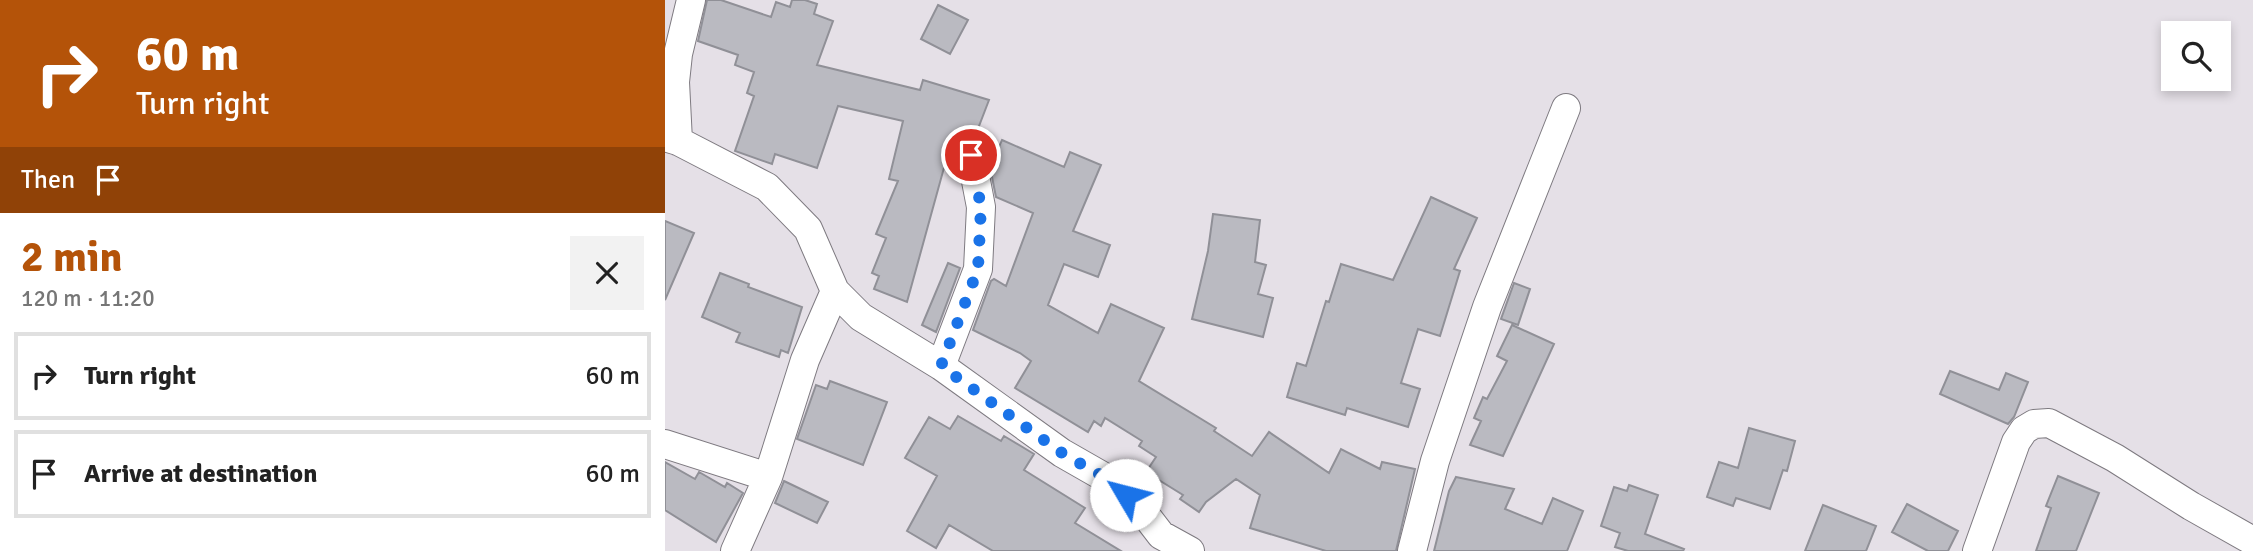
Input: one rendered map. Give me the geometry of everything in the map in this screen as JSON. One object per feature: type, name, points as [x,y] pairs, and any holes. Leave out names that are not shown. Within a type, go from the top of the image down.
[{"type":"street","points":[[691,0],[678,54],[671,139],[767,187],[808,229],[835,291],[861,317],[941,366],[1062,453],[1111,481],[1141,509],[1161,535],[1186,550]]},
{"type":"street","points":[[1412,551],[1435,461],[1486,307],[1566,108]]},
{"type":"street","points":[[941,366],[978,269],[981,207],[971,155]]},
{"type":"street","points":[[734,551],[768,477],[805,360],[835,291]]},
{"type":"street","points":[[1977,551],[2016,442],[2025,430],[2034,424],[2049,423],[2115,458],[2253,541]]},
{"type":"street","points":[[665,444],[768,477]]},
{"type":"building","points":[[707,0],[721,0],[771,17],[776,2],[790,7],[792,0],[817,4],[814,14],[833,21],[817,65],[920,90],[923,80],[989,100],[974,139],[966,140],[953,135],[907,302],[874,289],[879,276],[872,273],[886,238],[876,234],[898,181],[889,179],[903,121],[838,106],[817,168],[775,154],[772,164],[735,151],[754,96],[747,93],[754,72],[735,65],[738,55],[698,41]]},
{"type":"building","points":[[938,5],[968,20],[950,54],[921,39]]},
{"type":"building","points":[[1002,140],[1064,167],[1070,152],[1101,165],[1073,231],[1110,245],[1098,277],[1064,264],[1048,305],[1098,333],[1111,304],[1164,328],[1139,381],[1216,428],[1214,431],[1252,456],[1269,432],[1329,473],[1341,449],[1380,469],[1382,462],[1415,469],[1396,551],[1326,551],[1250,528],[1260,495],[1236,479],[1206,502],[1199,512],[1180,499],[1183,495],[1146,472],[1156,457],[1139,446],[1142,441],[1105,418],[1101,426],[1094,421],[1088,432],[1015,388],[1031,361],[973,330],[991,281],[994,279],[1006,286],[1033,213],[996,197],[990,167]]},
{"type":"building","points":[[1431,197],[1477,218],[1454,269],[1460,271],[1440,336],[1418,329],[1401,383],[1420,389],[1408,427],[1347,408],[1345,415],[1287,397],[1297,363],[1306,366],[1326,301],[1329,302],[1341,264],[1393,280]]},
{"type":"building","points":[[1213,214],[1260,220],[1255,262],[1266,265],[1258,294],[1273,298],[1263,337],[1192,319],[1208,251]]},
{"type":"building","points":[[665,221],[694,233],[665,300]]},
{"type":"building","points":[[948,263],[960,268],[936,332],[922,325]]},
{"type":"building","points":[[720,273],[749,284],[748,287],[802,307],[788,353],[781,350],[779,357],[736,342],[740,333],[702,317]]},
{"type":"building","points":[[1514,283],[1530,289],[1518,325],[1501,319]]},
{"type":"building","points":[[1512,325],[1554,344],[1503,456],[1470,445],[1481,421],[1474,418],[1483,397],[1487,399],[1507,361],[1497,356]]},
{"type":"building","points":[[1950,371],[1999,390],[2006,373],[2028,382],[2014,417],[2008,424],[1940,394]]},
{"type":"building","points":[[830,381],[887,402],[863,465],[797,439],[816,385],[827,389]]},
{"type":"building","points":[[958,416],[1001,441],[1004,436],[1034,454],[1024,470],[1085,508],[1075,523],[1121,551],[993,551],[949,525],[936,548],[907,531],[937,476],[905,458],[929,417],[950,429]]},
{"type":"building","points":[[1749,428],[1795,441],[1787,471],[1783,470],[1770,509],[1736,498],[1733,506],[1707,497],[1719,462],[1738,468]]},
{"type":"building","points":[[665,462],[695,479],[699,472],[725,487],[727,483],[743,493],[716,542],[665,510]]},
{"type":"building","points":[[2058,476],[2099,493],[2076,551],[2036,551],[2051,508],[2046,506]]},
{"type":"building","points":[[1456,477],[1514,489],[1505,509],[1542,524],[1553,498],[1583,511],[1567,551],[1434,551],[1449,491]]},
{"type":"building","points":[[784,481],[828,502],[817,523],[775,503]]},
{"type":"building","points":[[1629,485],[1658,495],[1645,534],[1684,549],[1683,551],[1628,551],[1615,547],[1620,533],[1601,526],[1614,487],[1627,491]]},
{"type":"building","points":[[1907,504],[1958,531],[1948,551],[1928,551],[1892,532]]},
{"type":"building","points":[[1823,505],[1876,526],[1866,551],[1805,551]]},
{"type":"route","points":[[971,155],[982,220],[978,269],[941,366],[1062,453],[1111,481],[1126,495]]}]
